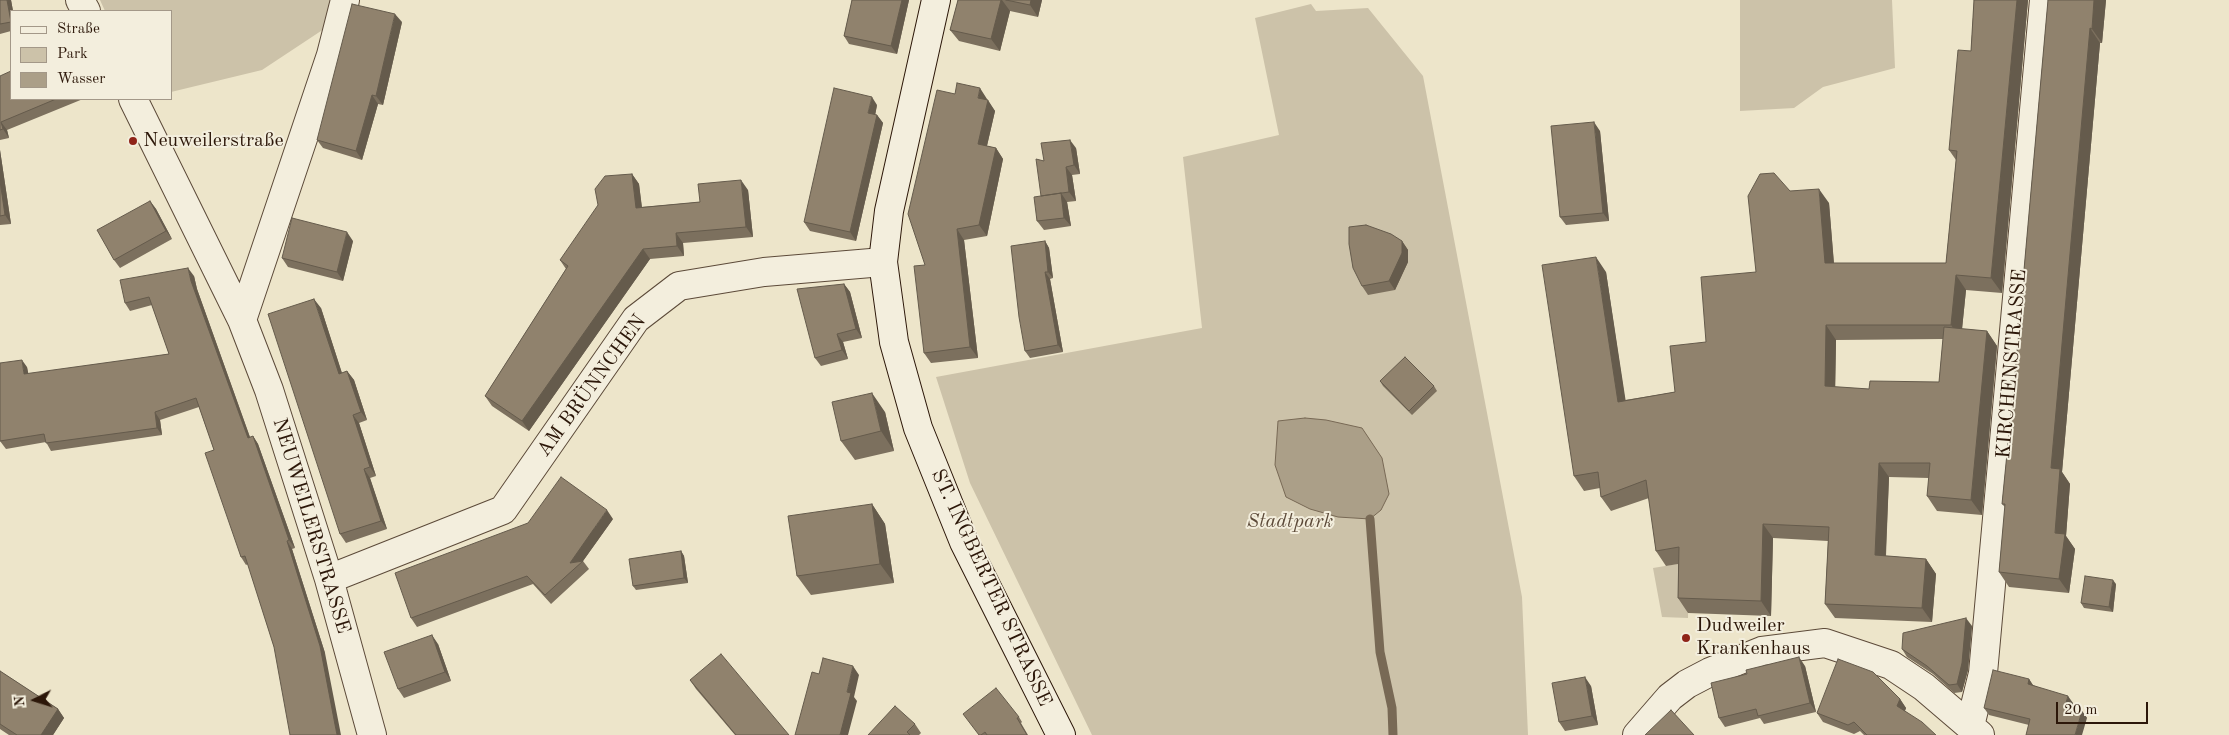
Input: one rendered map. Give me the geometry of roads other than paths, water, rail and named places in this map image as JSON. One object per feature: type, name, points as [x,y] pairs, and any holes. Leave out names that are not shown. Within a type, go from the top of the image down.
[{"type":"street","points":[[242,320],[331,55],[345,0]]},
{"type":"street","name":"ST. INGBERTER STRASSE","points":[[936,0],[889,211],[883,262],[894,342],[918,428],[964,542],[1061,735]]},
{"type":"street","name":"KIRCHENSTRASSE","points":[[1975,731],[1983,673],[2044,0]]},
{"type":"street","name":"NEUWEILERSTRASSE","points":[[133,100],[242,320],[269,390],[329,579],[372,735]]},
{"type":"street","name":"AM BRÜNNCHEN","points":[[329,579],[503,510],[636,319],[679,286],[764,272],[883,262]]},
{"type":"street","points":[[1637,735],[1670,697],[1687,684],[1710,672],[1762,651],[1825,643],[1891,665],[1924,688],[1975,731]]},
{"type":"water","points":[[1305,418],[1326,420],[1362,428],[1382,458],[1389,494],[1381,510],[1370,519],[1338,517],[1310,509],[1286,497],[1275,465],[1278,421]]},
{"type":"waterway","points":[[1370,519],[1380,652],[1392,708],[1393,735]]},
{"type":"place","name":"Neuweilerstraße","points":[[133,141]]},
{"type":"place","name":"Dudweiler Krankenhaus","points":[[1686,638]]},
{"type":"park label","name":"Stadtpark","points":[[1290,522]]}]
